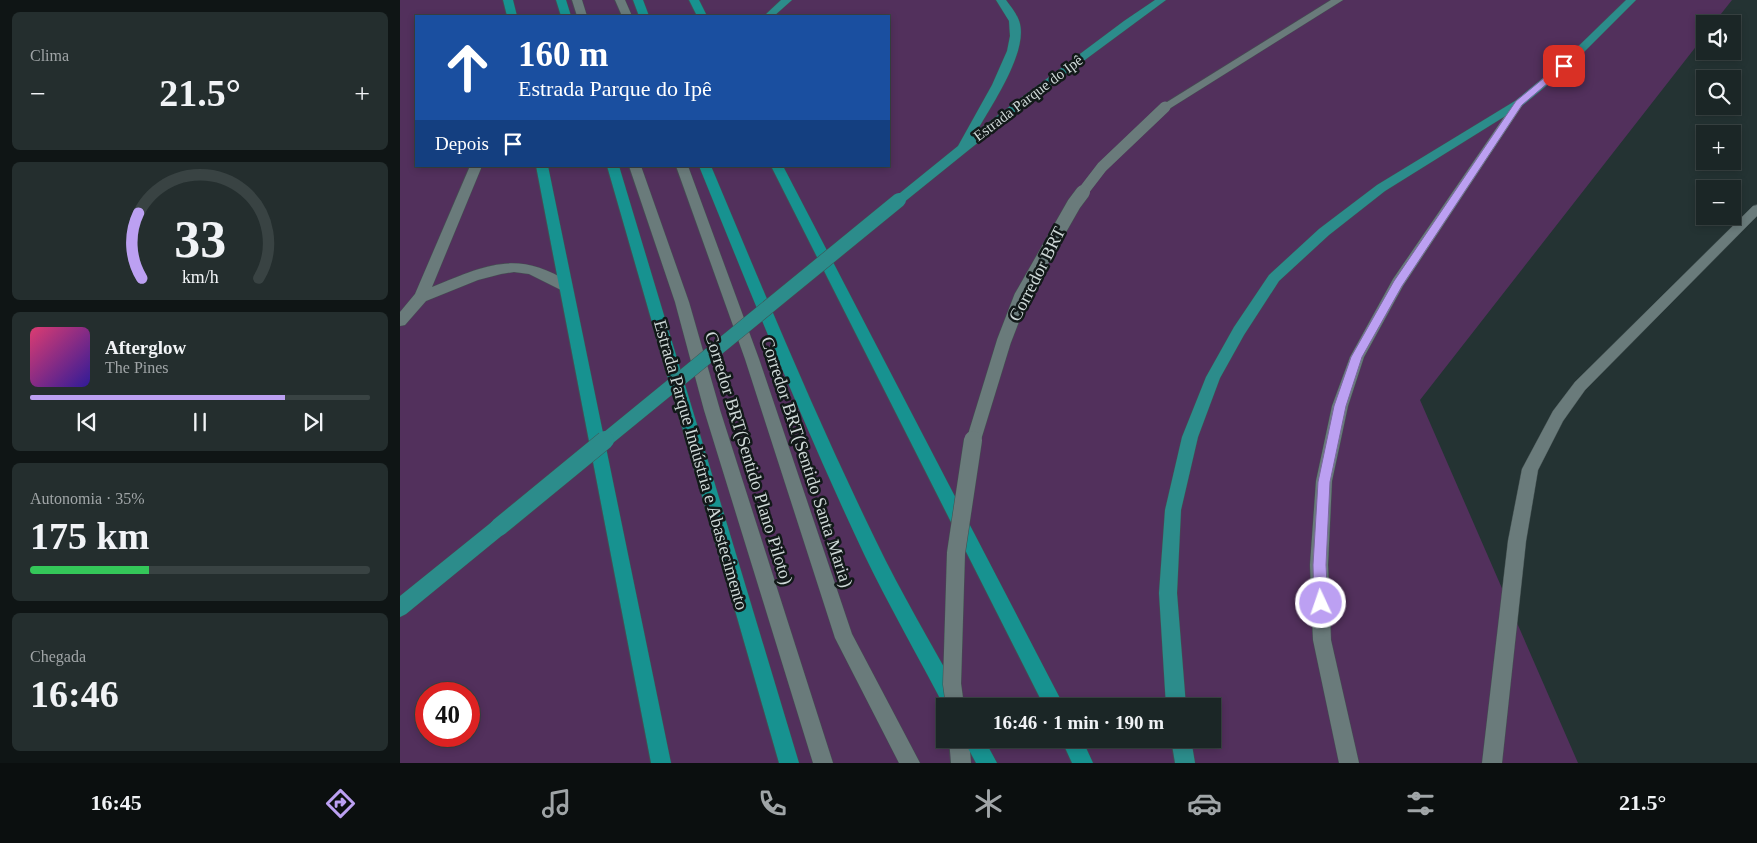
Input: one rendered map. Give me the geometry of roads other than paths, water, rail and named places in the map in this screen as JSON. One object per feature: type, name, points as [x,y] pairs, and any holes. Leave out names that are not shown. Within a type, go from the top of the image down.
[{"type":"highway","points":[[508,0],[512,15]]},
{"type":"highway","points":[[561,0],[566,15]]},
{"type":"highway","points":[[638,0],[644,15]]},
{"type":"highway","points":[[694,0],[702,15]]},
{"type":"highway","points":[[542,167],[661,763]]},
{"type":"highway","name":"Estrada Parque Indústria e Abastecimento","points":[[613,167],[789,763]]},
{"type":"highway","points":[[705,167],[798,390],[869,544],[898,602],[951,698]]},
{"type":"highway","points":[[778,167],[1050,698]]},
{"type":"highway","points":[[978,748],[987,763]]},
{"type":"highway","points":[[1076,748],[1083,763]]},
{"type":"main road","points":[[770,15],[787,0]]},
{"type":"main road","points":[[961,149],[1010,57],[1015,24],[1001,0]]},
{"type":"main road","name":"Estrada Parque do Ipê","points":[[400,608],[961,149],[1124,25],[1161,0]]},
{"type":"main road","points":[[1175,698],[1168,593],[1173,510],[1190,437],[1213,377],[1239,331],[1274,278],[1324,232],[1381,188],[1519,103],[1564,66],[1631,0]]},
{"type":"main road","points":[[1182,748],[1185,763]]},
{"type":"street","points":[[577,0],[582,15]]},
{"type":"street","points":[[620,0],[627,15]]},
{"type":"street","name":"Corredor BRT","points":[[954,698],[952,684],[956,553],[973,439],[1004,341],[1021,297],[1074,204],[1102,167],[1165,107],[1338,0]]},
{"type":"street","points":[[1348,763],[1322,640],[1319,565],[1324,482],[1340,406],[1357,357],[1398,283],[1519,103]]},
{"type":"street","points":[[400,321],[421,297],[476,167]]},
{"type":"street","name":"Corredor BRT(Sentido Plano Piloto)","points":[[634,167],[682,302],[712,410],[823,763]]},
{"type":"street","name":"Corredor BRT(Sentido Santa Maria)","points":[[682,167],[752,359],[844,638],[910,763]]},
{"type":"street","points":[[1492,763],[1517,541],[1530,469],[1558,416],[1580,386],[1757,209]]},
{"type":"street","points":[[421,297],[501,269],[525,268],[543,273],[565,287]]},
{"type":"street","points":[[959,748],[961,763]]}]
